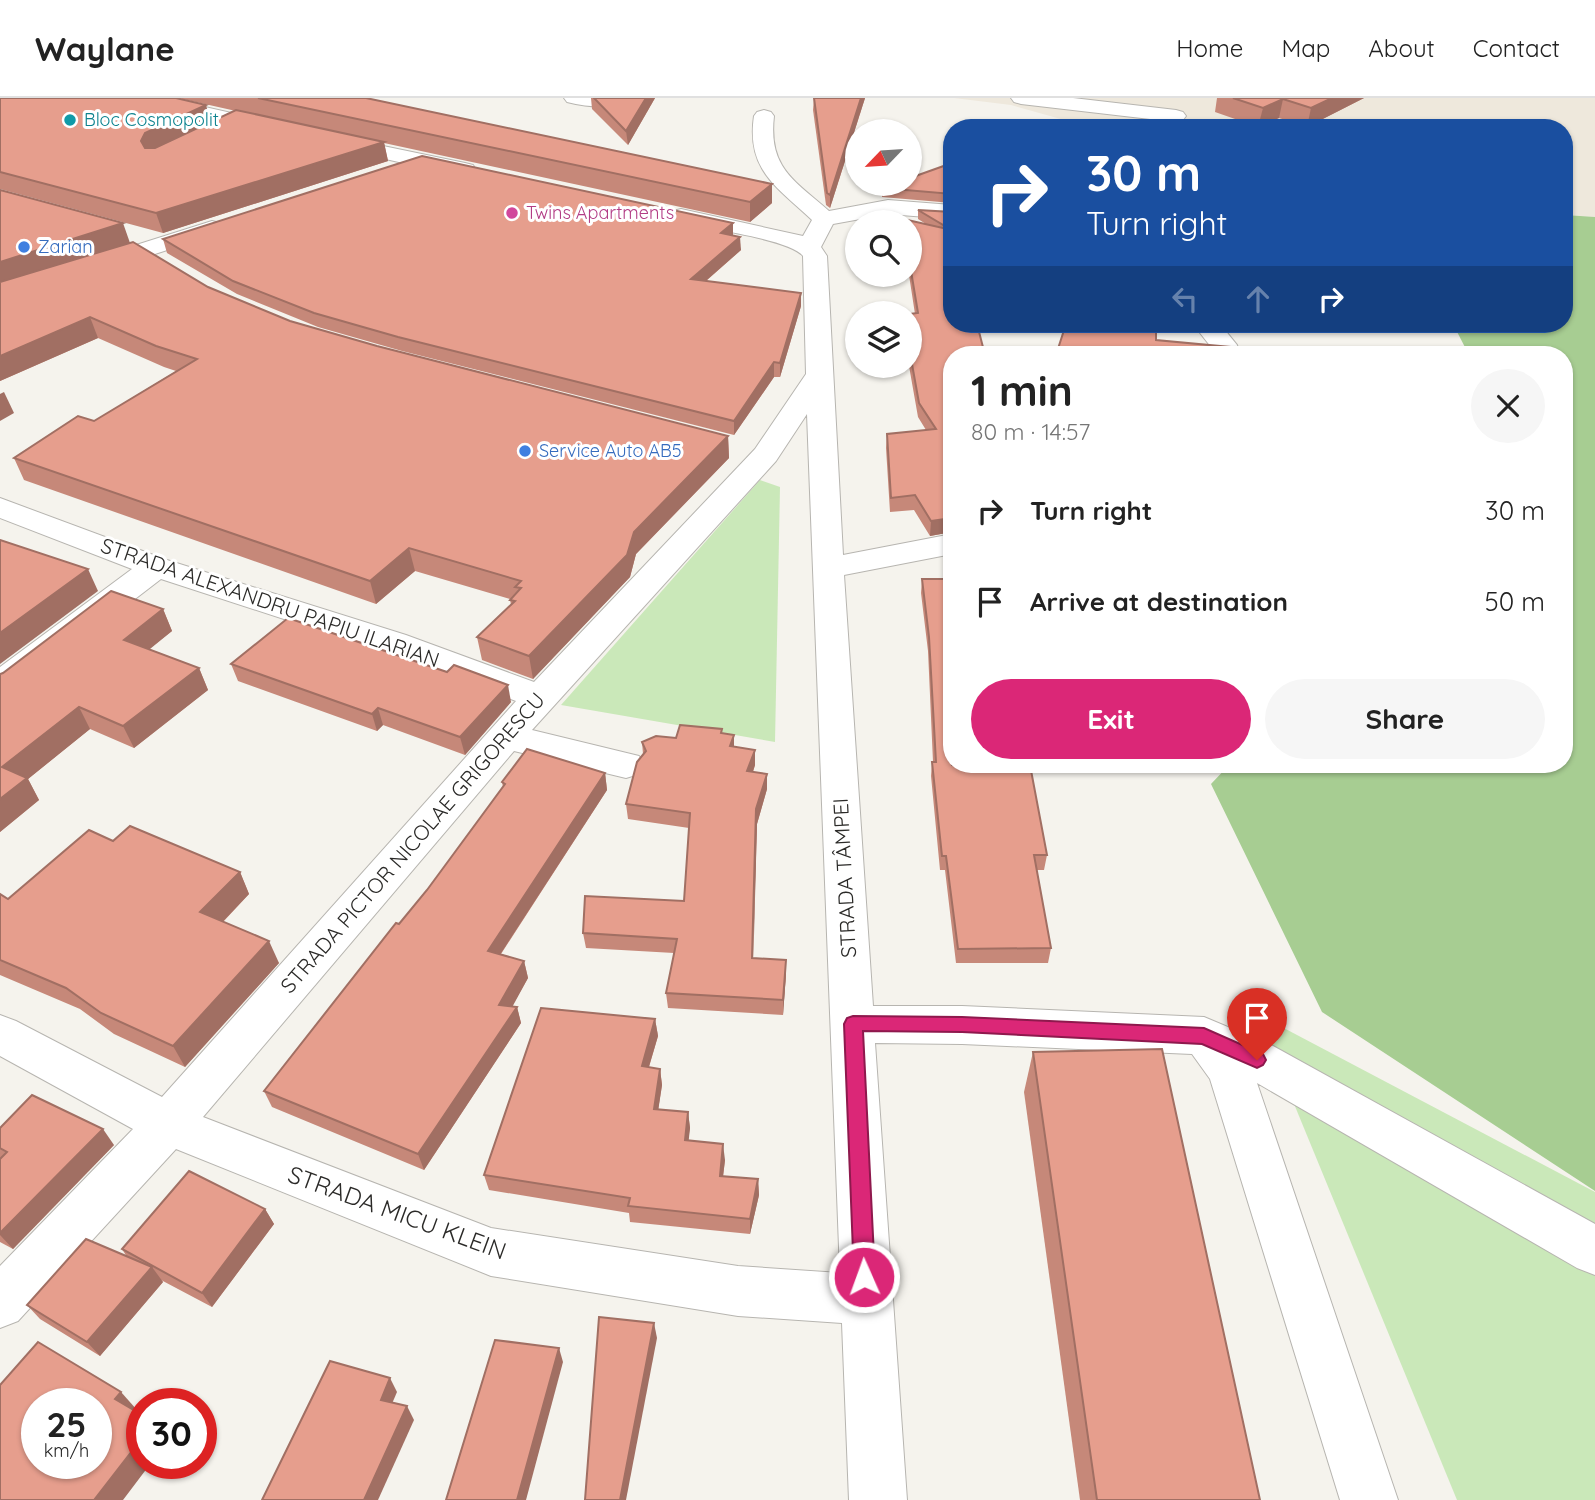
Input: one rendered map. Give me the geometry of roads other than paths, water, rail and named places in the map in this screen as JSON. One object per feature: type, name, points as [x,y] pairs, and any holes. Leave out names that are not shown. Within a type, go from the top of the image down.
[{"type":"street","points":[[138,98],[290,132]]},
{"type":"street","points":[[574,98],[632,98]]},
{"type":"street","points":[[1021,98],[1176,116]]},
{"type":"street","points":[[764,116],[761,142],[767,166],[816,240]]},
{"type":"street","points":[[205,137],[238,120]]},
{"type":"street","points":[[316,137],[480,173]]},
{"type":"street","points":[[382,173],[420,161]]},
{"type":"street","points":[[667,213],[787,238],[816,240],[866,207],[903,206],[943,211]]},
{"type":"street","points":[[0,296],[228,223]]},
{"type":"street","points":[[119,231],[154,247],[171,270]]},
{"type":"street","name":"STRADA TÂMPEI","points":[[816,240],[818,376],[827,568],[878,1500]]},
{"type":"street","name":"STRADA PICTOR NICOLAE GRIGORESCU","points":[[0,1303],[168,1124],[818,376]]},
{"type":"street","name":"STRADA ALEXANDRU PAPIU ILARIAN","points":[[0,507],[156,567],[394,643],[540,697]]},
{"type":"street","points":[[827,568],[943,546]]},
{"type":"street","points":[[0,685],[156,567]]},
{"type":"street","points":[[506,736],[626,765]]},
{"type":"street","points":[[853,1024],[962,1025],[1204,1036],[1257,1060],[1595,1251]]},
{"type":"street","name":"STRADA MICU KLEIN","points":[[0,1034],[168,1124],[491,1252],[738,1290],[865,1300]]},
{"type":"street","points":[[1204,1036],[1230,1071],[1370,1500]]},
{"type":"place","name":"Bloc Cosmopolit","points":[[70,120]]},
{"type":"place","name":"Twins Apartments","points":[[512,213]]},
{"type":"place","name":"Zarian","points":[[24,247]]},
{"type":"place","name":"Service Auto AB5","points":[[525,451]]}]
